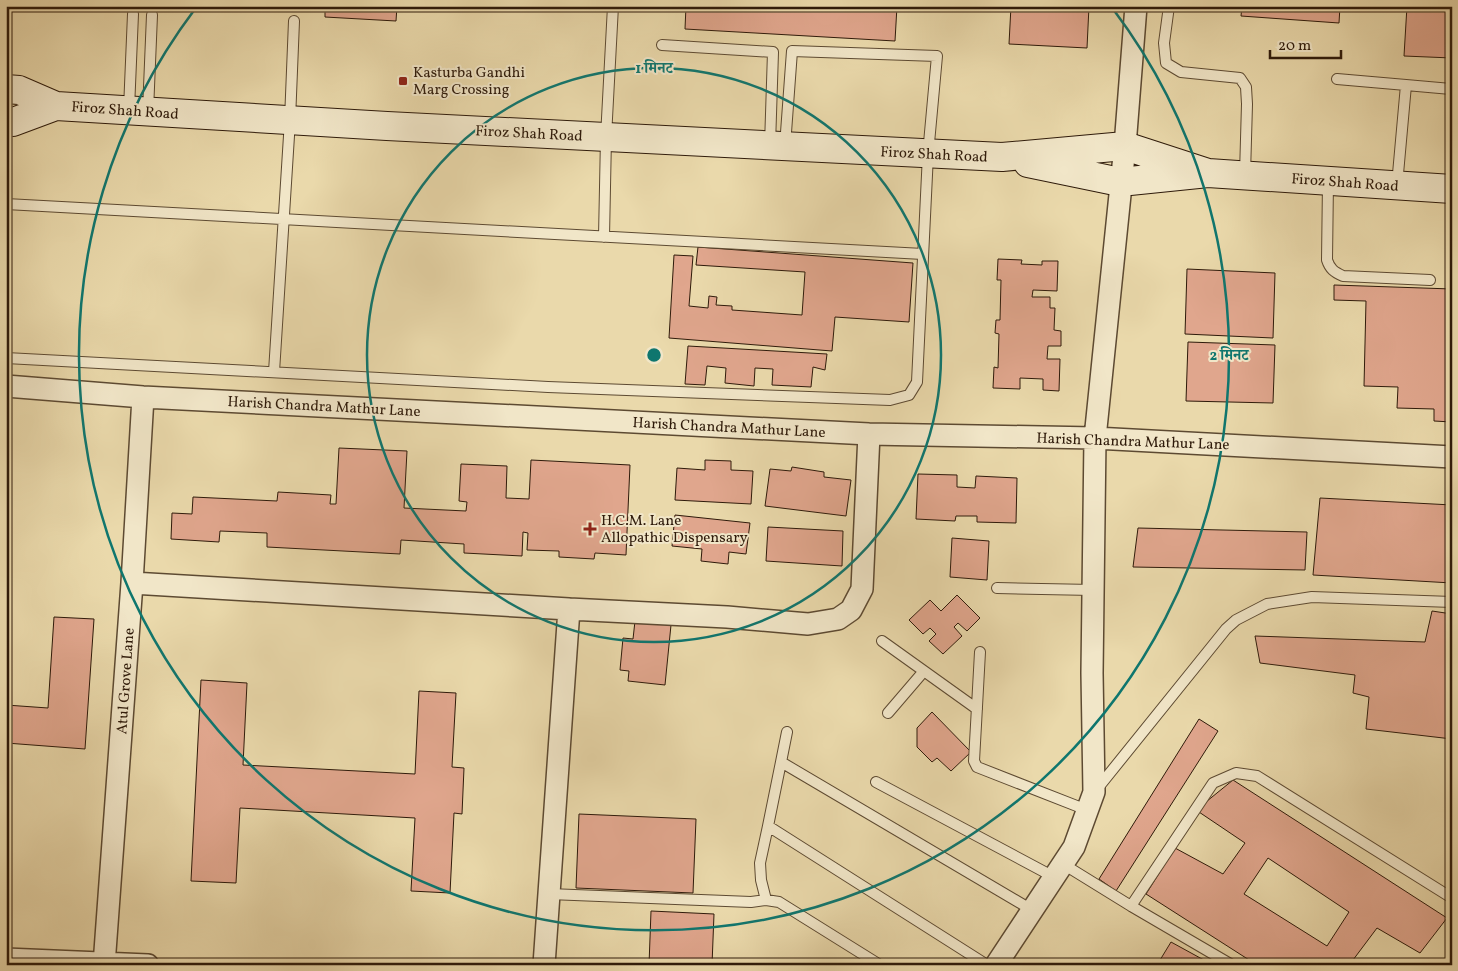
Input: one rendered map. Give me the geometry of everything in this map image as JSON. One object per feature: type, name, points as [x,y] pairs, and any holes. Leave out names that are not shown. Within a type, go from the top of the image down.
[{"type":"main road","name":"Firoz Shah Road","points":[[6,89],[19,90],[56,106],[928,154],[1002,157],[1125,146],[1208,173]]},
{"type":"main road","name":"Firoz Shah Road","points":[[6,121],[13,122],[56,106]]},
{"type":"main road","name":"Firoz Shah Road","points":[[1002,157],[1120,182],[1208,173],[1452,189]]},
{"type":"street","points":[[996,965],[1074,846],[1091,801],[1095,438],[1125,146],[1136,6]]},
{"type":"street","name":"Harish Chandra Mathur Lane","points":[[6,386],[143,397],[869,434],[1095,438],[1452,457]]},
{"type":"street","name":"Atul Grove Lane","points":[[104,964],[132,583],[143,397]]},
{"type":"street","points":[[132,583],[727,617],[808,624],[838,619],[851,610],[862,589],[869,434]]},
{"type":"street","points":[[544,965],[568,609]]},
{"type":"street","points":[[6,959],[148,965]]},
{"type":"lane","points":[[604,236],[606,137],[613,6]]},
{"type":"lane","points":[[1169,6],[1164,43],[1166,62],[1181,72],[1240,78],[1246,87],[1245,175]]},
{"type":"lane","points":[[133,14],[139,111]]},
{"type":"lane","points":[[139,111],[152,15]]},
{"type":"lane","points":[[274,372],[290,120],[294,21]]},
{"type":"lane","points":[[662,45],[773,52],[778,146]]},
{"type":"lane","points":[[6,358],[548,387],[890,400],[909,395],[917,382],[928,154],[937,56],[792,51],[778,146]]},
{"type":"lane","points":[[1337,79],[1452,89]]},
{"type":"lane","points":[[1397,186],[1406,85]]},
{"type":"lane","points":[[1328,181],[1327,260],[1329,267],[1343,276],[1430,280]]},
{"type":"lane","points":[[6,204],[923,254]]},
{"type":"lane","points":[[997,588],[1093,590]]},
{"type":"lane","points":[[980,652],[974,761],[977,767],[1091,801],[1226,629],[1248,613],[1267,604],[1312,597],[1452,602]]},
{"type":"lane","points":[[882,641],[977,709]]},
{"type":"lane","points":[[888,713],[924,671]]},
{"type":"lane","points":[[766,900],[760,880],[760,863],[787,732]]},
{"type":"lane","points":[[781,762],[1032,910]]},
{"type":"lane","points":[[1131,906],[1213,783],[1236,773],[1257,776],[1452,898]]},
{"type":"lane","points":[[876,782],[1131,906],[1232,965]]},
{"type":"lane","points":[[768,826],[987,965]]},
{"type":"lane","points":[[549,894],[751,902],[766,900],[779,902],[880,965]]},
{"type":"building","points":[[188,6],[250,6],[250,10]]},
{"type":"building","points":[[325,6],[397,6],[396,21],[325,17]]},
{"type":"building","points":[[686,6],[897,6],[895,41],[685,29]]},
{"type":"building","points":[[1011,6],[1089,6],[1087,48],[1009,44]]},
{"type":"building","points":[[1242,6],[1340,6],[1339,23],[1241,16]]},
{"type":"building","points":[[1407,6],[1452,6],[1452,58],[1404,56]]},
{"type":"building","points":[[698,247],[913,263],[909,322],[835,317],[832,351],[669,338],[674,255],[693,256],[689,306],[708,308],[709,296],[717,297],[716,305],[732,306],[732,310],[802,315],[805,272],[696,265]]},
{"type":"building","points":[[998,259],[1022,260],[1021,264],[1042,265],[1042,261],[1058,261],[1057,291],[1033,290],[1032,297],[1050,297],[1050,308],[1055,308],[1054,330],[1061,331],[1061,346],[1048,346],[1047,359],[1060,359],[1059,391],[1043,390],[1043,379],[1020,378],[1020,389],[993,388],[994,367],[998,368],[999,334],[995,333],[996,320],[1000,320],[1001,280],[997,280]]},
{"type":"building","points":[[1187,269],[1275,273],[1273,338],[1185,334]]},
{"type":"building","points":[[1334,285],[1452,289],[1452,422],[1434,421],[1434,409],[1397,408],[1398,387],[1364,386],[1366,301],[1334,300]]},
{"type":"building","points":[[1188,342],[1275,345],[1273,403],[1186,401]]},
{"type":"building","points":[[688,346],[827,354],[825,370],[813,367],[811,387],[772,385],[773,369],[755,368],[754,386],[725,383],[726,368],[707,366],[705,385],[685,384]]},
{"type":"building","points":[[339,448],[407,451],[404,508],[466,511],[467,502],[459,501],[461,464],[507,466],[506,498],[529,499],[531,460],[630,465],[626,555],[595,553],[594,559],[559,557],[559,551],[527,550],[528,533],[523,532],[522,556],[464,553],[464,544],[401,540],[400,554],[267,547],[267,533],[220,531],[219,542],[171,539],[172,513],[192,514],[193,497],[277,501],[278,492],[331,495],[330,504],[336,504]]},
{"type":"building","points":[[705,460],[731,461],[731,470],[753,471],[751,504],[675,500],[677,468],[705,470]]},
{"type":"building","points":[[792,467],[824,472],[824,477],[851,480],[846,516],[765,506],[770,469],[791,471]]},
{"type":"building","points":[[918,474],[957,475],[957,487],[975,488],[976,476],[1017,478],[1016,523],[977,522],[977,516],[956,516],[955,521],[916,519]]},
{"type":"building","points":[[1320,498],[1452,505],[1452,583],[1313,575]]},
{"type":"building","points":[[675,515],[750,523],[746,554],[729,552],[728,564],[701,561],[702,549],[672,546]]},
{"type":"building","points":[[768,527],[843,531],[842,566],[766,561]]},
{"type":"building","points":[[1138,528],[1307,532],[1305,570],[1133,567]]},
{"type":"building","points":[[952,538],[989,541],[987,580],[950,577]]},
{"type":"building","points":[[957,595],[980,618],[967,631],[958,623],[954,627],[962,636],[943,654],[929,641],[936,634],[930,628],[923,634],[909,620],[930,600],[941,611]]},
{"type":"building","points":[[1432,611],[1452,614],[1452,739],[1366,729],[1369,697],[1353,693],[1355,675],[1260,663],[1255,636],[1425,642]]},
{"type":"building","points":[[54,617],[94,619],[85,749],[6,743],[6,705],[48,708]]},
{"type":"building","points":[[635,621],[671,625],[665,685],[628,681],[629,671],[620,670],[623,638],[633,639]]},
{"type":"building","points":[[201,680],[247,683],[243,765],[415,774],[419,691],[456,693],[452,767],[464,768],[462,814],[454,813],[450,893],[411,891],[415,818],[240,808],[236,883],[191,881]]},
{"type":"building","points":[[932,712],[971,752],[951,771],[937,758],[932,762],[917,747],[917,728]]},
{"type":"building","points":[[1199,719],[1218,731],[1116,891],[1099,879]]},
{"type":"building","points":[[1233,780],[1447,918],[1420,953],[1377,928],[1351,965],[1257,965],[1146,894],[1175,848],[1223,874],[1245,843],[1196,810]],"holes":[[[1268,858],[1349,912],[1327,946],[1244,894]]]},
{"type":"building","points":[[579,814],[696,819],[693,893],[576,888]]},
{"type":"building","points":[[651,911],[714,914],[712,965],[649,965]]},
{"type":"building","points":[[1171,942],[1213,965],[1157,965]]},
{"type":"place","name":"Kasturba Gandhi Marg Crossing","points":[[403,81]]},
{"type":"place","name":"H.C.M. Lane Allopathic Dispensary","points":[[590,529]]}]
